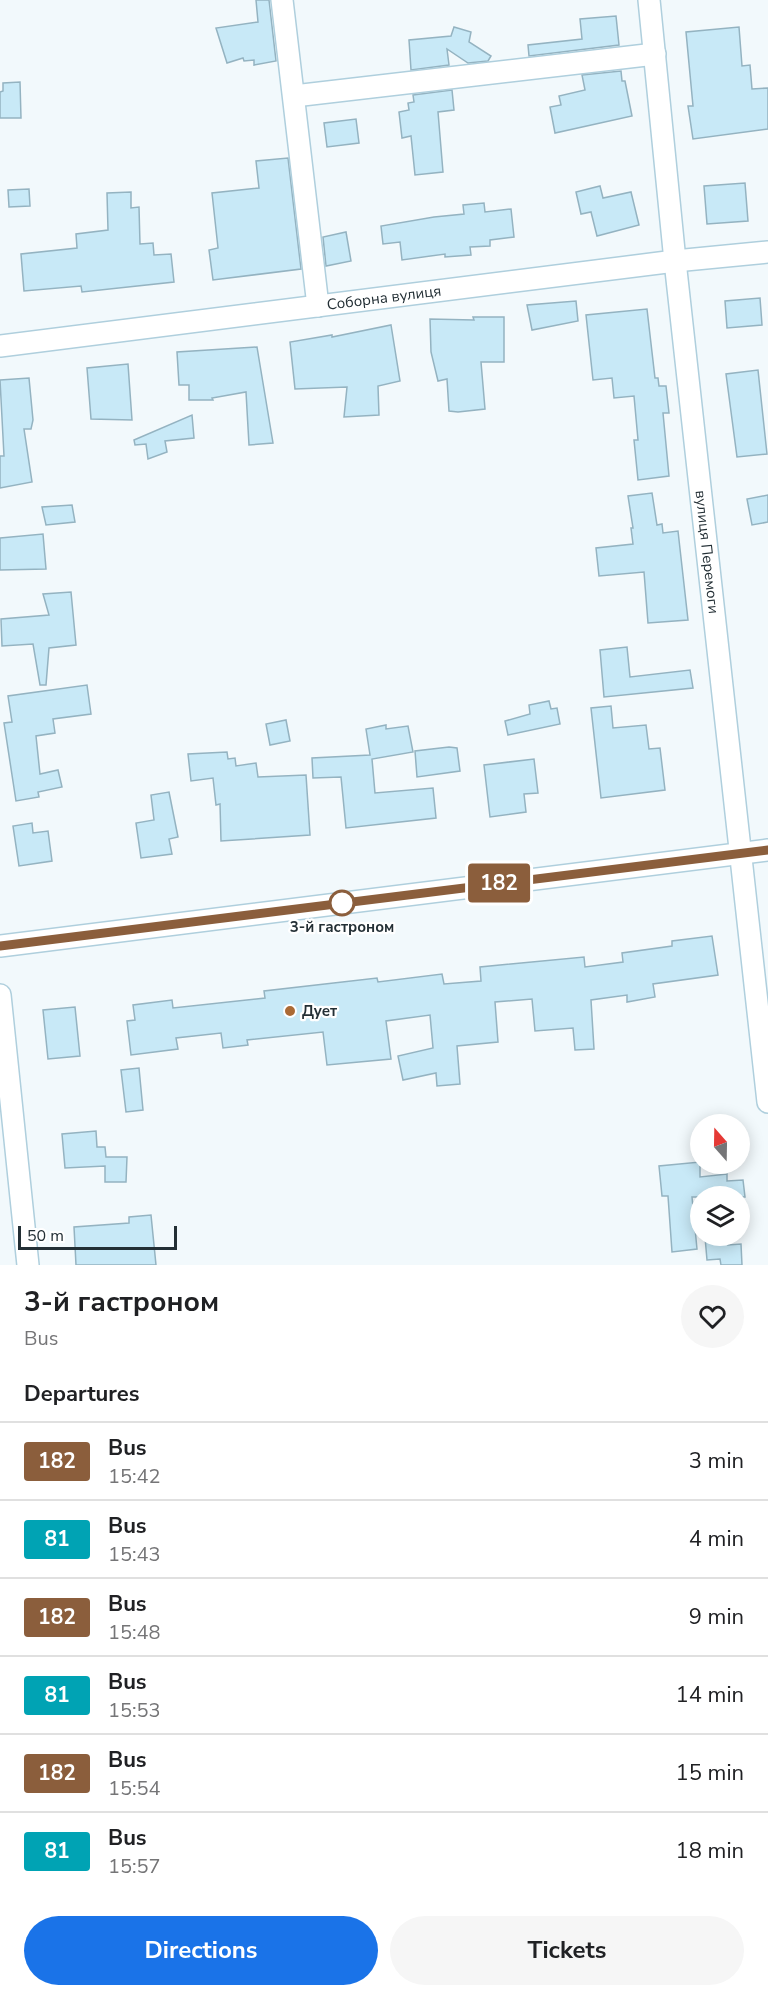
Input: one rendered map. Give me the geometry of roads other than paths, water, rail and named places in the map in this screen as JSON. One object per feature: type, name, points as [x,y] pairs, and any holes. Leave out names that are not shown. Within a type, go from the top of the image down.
[{"type":"street","points":[[282,0],[318,306]]},
{"type":"street","name":"вулиця Перемоги","points":[[649,0],[675,261],[768,1102]]},
{"type":"street","points":[[294,96],[655,54]]},
{"type":"street","name":"Соборна вулиця","points":[[0,346],[675,261],[768,252]]},
{"type":"street","points":[[0,946],[768,850]]},
{"type":"street","points":[[0,995],[28,1265]]},
{"type":"place","name":"3-й гастроном","points":[[342,903]]},
{"type":"place","name":"Дует","points":[[290,1011]]}]
